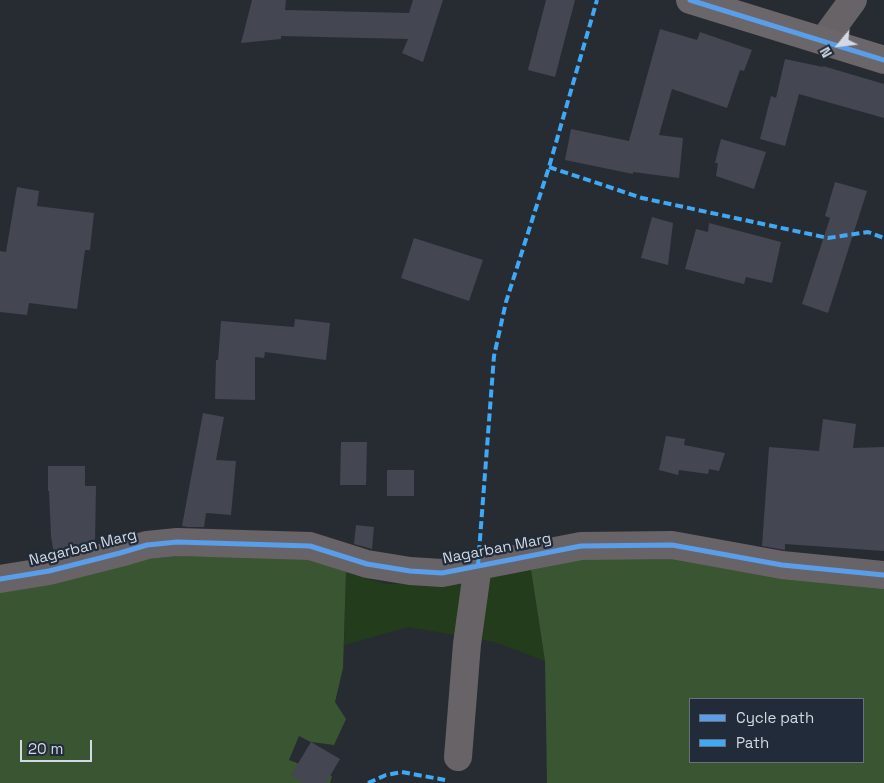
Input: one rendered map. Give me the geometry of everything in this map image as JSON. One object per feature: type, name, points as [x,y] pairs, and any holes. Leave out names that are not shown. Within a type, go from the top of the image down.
[{"type":"street","points":[[690,0],[884,60]]},
{"type":"street","points":[[823,41],[854,0]]},
{"type":"street","name":"Nagarban Marg","points":[[0,579],[49,571],[147,545],[177,542],[310,546],[367,564],[410,571],[442,573],[581,546],[672,545],[782,564],[884,575]]},
{"type":"street","points":[[458,757],[467,644],[478,565]]},
{"type":"green space","points":[[179,556],[307,558],[346,572],[343,668],[335,702],[346,719],[334,745],[311,742],[299,736],[289,760],[332,776],[330,783],[0,783],[0,590],[136,560]]},
{"type":"green space","points":[[666,556],[884,584],[884,783],[547,783],[545,661],[531,570],[591,557]]},
{"type":"green space","points":[[531,570],[545,661],[495,642],[408,627],[344,645],[346,572],[385,584],[437,584]]},
{"type":"building","points":[[252,0],[286,0],[285,10],[409,13],[413,0],[443,0],[423,62],[402,53],[408,39],[281,36],[281,39],[241,43]]},
{"type":"building","points":[[546,0],[575,0],[555,77],[528,70]]},
{"type":"building","points":[[660,29],[697,40],[700,32],[752,50],[744,71],[740,70],[727,108],[672,89],[659,135],[683,138],[679,178],[633,172],[633,174],[565,160],[571,129],[629,141]]},
{"type":"building","points":[[785,59],[823,66],[884,84],[884,118],[799,94],[785,146],[760,139],[771,96],[776,98]]},
{"type":"building","points":[[721,139],[766,152],[754,189],[716,176],[718,163],[715,163]]},
{"type":"building","points":[[835,182],[867,191],[828,313],[802,304],[830,218],[825,216]]},
{"type":"building","points":[[17,187],[39,191],[37,206],[94,213],[90,250],[85,250],[77,309],[29,303],[27,315],[0,312],[0,251],[6,252]]},
{"type":"building","points":[[652,217],[673,223],[668,265],[641,258]]},
{"type":"building","points":[[709,223],[781,242],[772,283],[746,277],[744,284],[685,269],[696,229],[708,232]]},
{"type":"building","points":[[414,238],[483,260],[469,301],[401,278]]},
{"type":"building","points":[[295,319],[330,323],[326,360],[265,352],[264,358],[255,357],[255,400],[215,399],[216,360],[218,360],[221,321],[294,327]]},
{"type":"building","points":[[203,413],[224,417],[216,460],[236,461],[231,515],[206,513],[204,527],[188,527],[182,526]]},
{"type":"building","points":[[823,419],[856,424],[853,448],[884,447],[884,551],[785,544],[785,550],[762,546],[769,447],[819,451]]},
{"type":"building","points":[[666,436],[685,439],[684,445],[725,453],[719,471],[709,469],[708,474],[679,470],[678,475],[659,470]]},
{"type":"building","points":[[341,442],[367,442],[366,485],[340,485]]},
{"type":"building","points":[[48,466],[85,466],[85,486],[96,486],[95,543],[54,554],[51,536]]},
{"type":"building","points":[[387,470],[414,470],[414,496],[387,496]]},
{"type":"building","points":[[356,525],[374,527],[372,549],[354,544]]},
{"type":"building","points":[[311,742],[340,759],[326,783],[303,783],[291,775]]},
{"type":"marked path","points":[[478,565],[494,356],[506,302],[549,167],[597,0]]},
{"type":"marked path","points":[[549,167],[642,198],[828,238],[868,232],[884,238]]},
{"type":"marked path","points":[[368,783],[386,775],[402,772],[445,780]]},
{"type":"cycle path","points":[[690,0],[884,60]]},
{"type":"cycle path","points":[[0,579],[49,571],[147,545],[177,542],[310,546],[367,564],[410,571],[442,573],[581,546],[672,545],[782,565],[884,575]]}]
